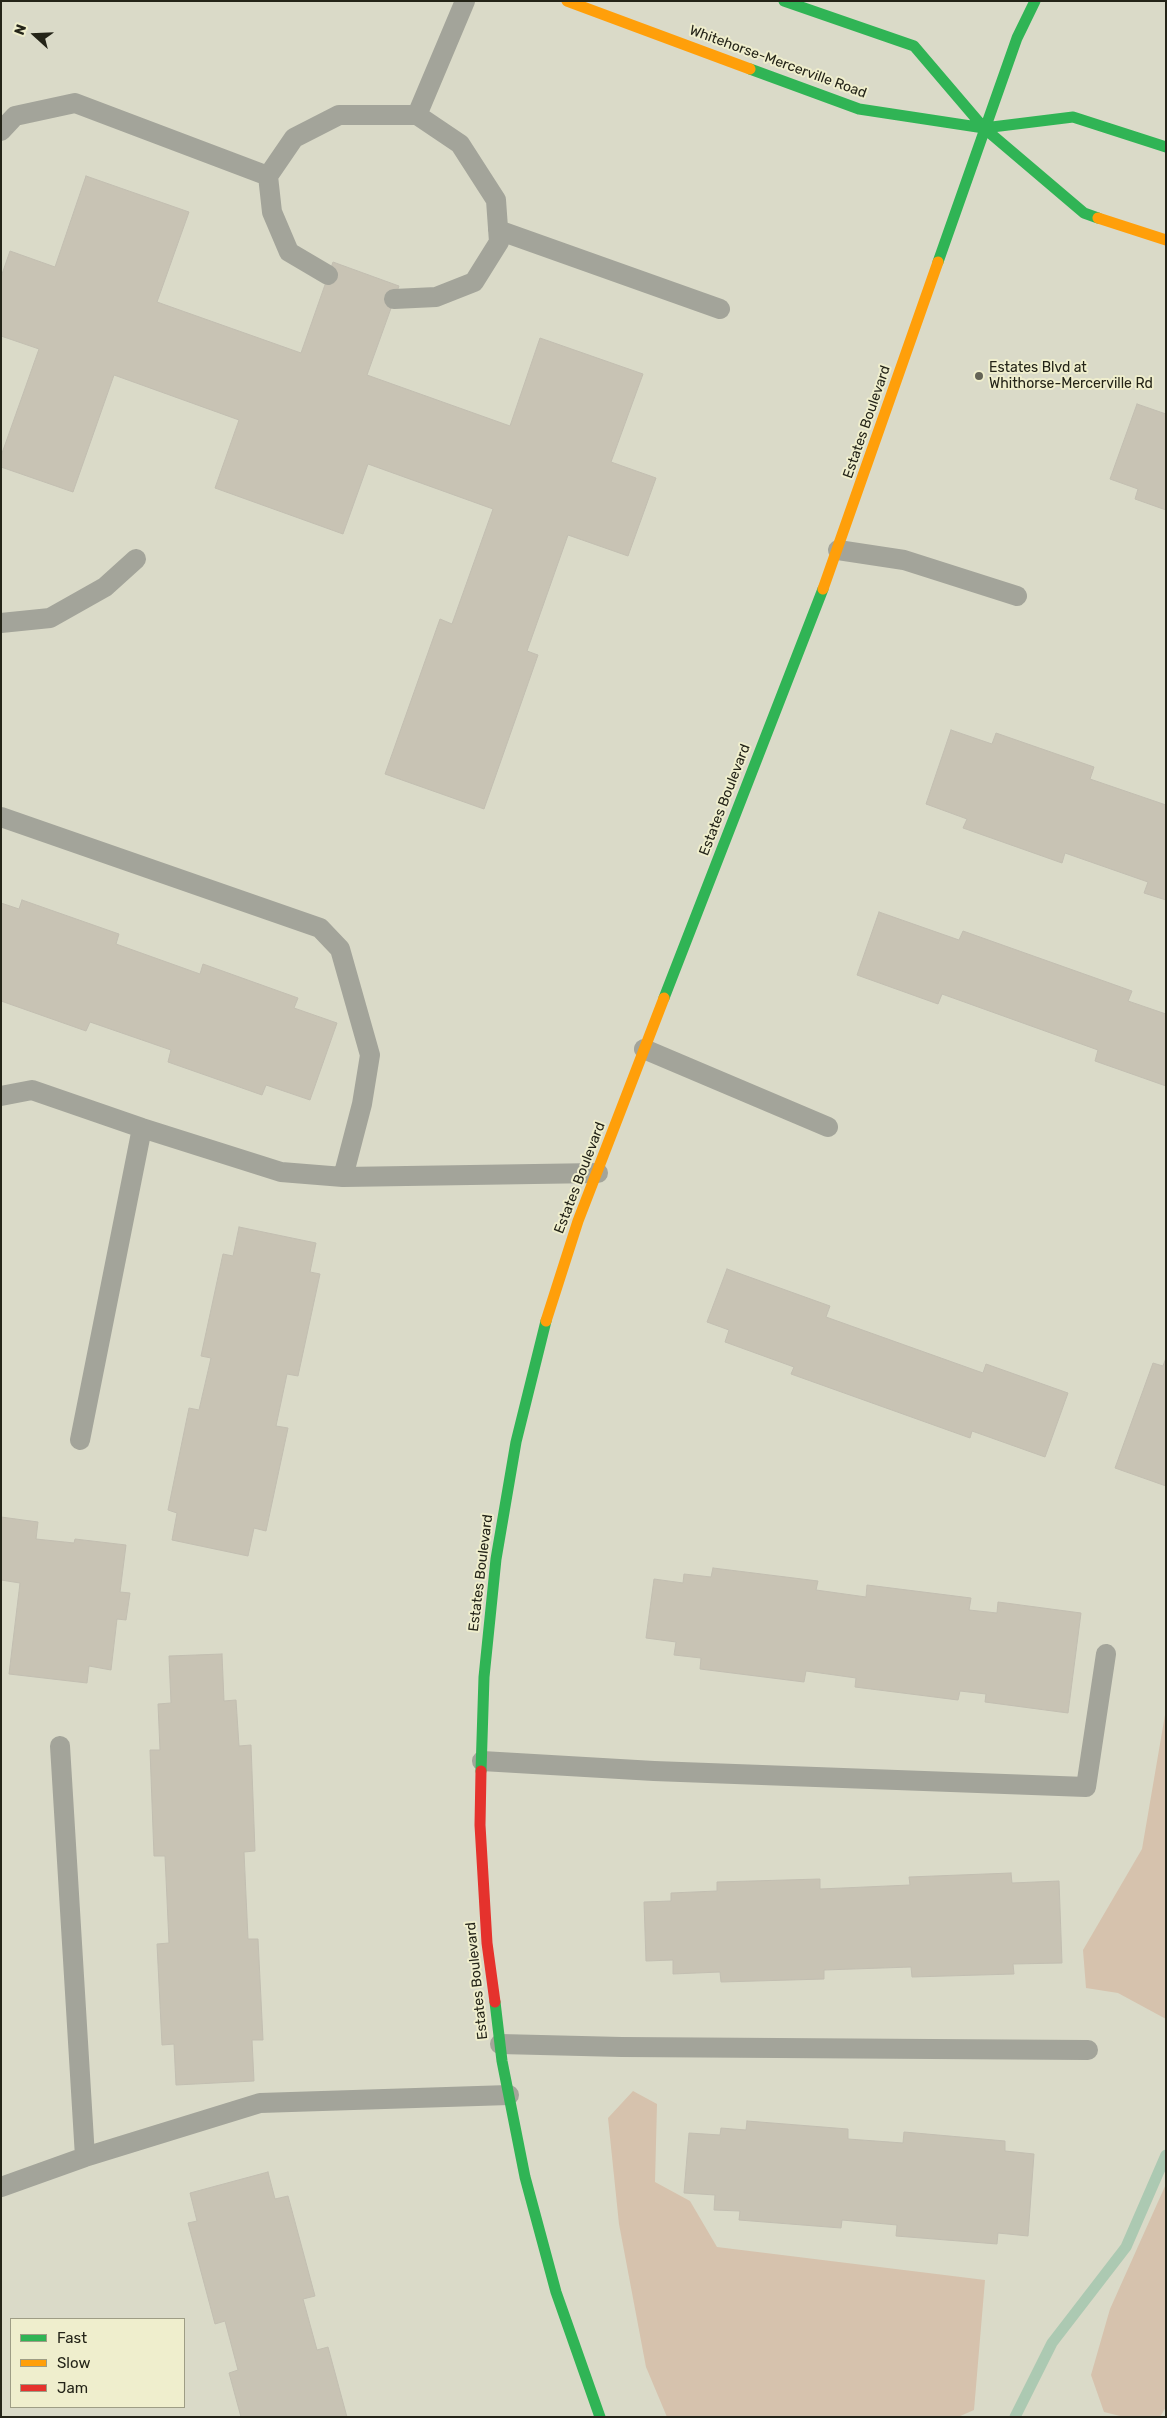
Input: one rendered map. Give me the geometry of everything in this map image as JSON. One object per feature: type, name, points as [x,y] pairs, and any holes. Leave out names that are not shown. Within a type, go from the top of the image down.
[{"type":"street","name":"Whitehorse-Mercerville Road","points":[[567,1],[860,109],[984,128],[1072,117],[1166,147]]},
{"type":"street","points":[[784,1],[914,46],[984,128],[1084,213],[1166,240]]},
{"type":"street","name":"Estates Boulevard","points":[[600,2417],[556,2292],[525,2177],[500,2044],[487,1943],[480,1825],[484,1677],[496,1559],[516,1442],[544,1327],[578,1221],[838,550],[984,128],[1017,38],[1035,1]]},
{"type":"lane","points":[[417,116],[465,1]]},
{"type":"lane","points":[[1,131],[15,116],[75,103],[268,176]]},
{"type":"lane","points":[[328,275],[290,252],[272,212],[268,176],[294,138],[339,115],[417,116],[460,144],[496,200],[499,242],[474,282],[436,297],[394,299]]},
{"type":"lane","points":[[498,230],[720,309]]},
{"type":"lane","points":[[838,550],[904,560],[1017,596]]},
{"type":"lane","points":[[1,623],[50,618],[105,587],[136,559]]},
{"type":"lane","points":[[1,817],[320,928],[340,949],[370,1055],[362,1104],[342,1178]]},
{"type":"lane","points":[[644,1049],[828,1127]]},
{"type":"lane","points":[[1,1096],[32,1090],[142,1128],[282,1172],[342,1178],[598,1173]]},
{"type":"lane","points":[[80,1440],[142,1128]]},
{"type":"lane","points":[[482,1761],[654,1771],[1086,1787],[1106,1654]]},
{"type":"lane","points":[[60,1746],[84,2157]]},
{"type":"lane","points":[[500,2044],[622,2047],[1088,2050]]},
{"type":"lane","points":[[1,2187],[84,2157],[260,2103],[509,2095]]},
{"type":"shaded area","points":[[1166,1709],[1166,2019],[1118,1993],[1086,1988],[1083,1950],[1142,1849]]},
{"type":"shaded area","points":[[633,2091],[657,2104],[655,2182],[690,2201],[717,2247],[985,2280],[974,2410],[958,2417],[667,2417],[646,2367],[619,2224],[608,2118]]},
{"type":"shaded area","points":[[1166,2184],[1166,2407],[1160,2417],[1124,2417],[1104,2412],[1091,2375],[1110,2309]]},
{"type":"building","points":[[86,176],[189,212],[157,302],[301,353],[333,262],[399,286],[367,375],[510,426],[540,338],[643,374],[611,462],[656,478],[628,556],[568,535],[527,651],[538,655],[484,809],[385,774],[440,619],[452,624],[493,509],[368,464],[343,534],[215,488],[239,420],[114,375],[73,492],[1,467],[1,456],[39,349],[1,336],[1,277],[10,251],[55,267]]},
{"type":"building","points":[[1137,404],[1166,414],[1166,510],[1135,499],[1138,489],[1110,479]]},
{"type":"building","points":[[951,730],[992,744],[996,733],[1094,767],[1090,779],[1166,805],[1166,900],[1144,893],[1148,882],[1065,853],[1062,863],[963,828],[967,819],[926,804]]},
{"type":"building","points":[[22,900],[119,934],[116,944],[200,974],[203,964],[298,998],[294,1008],[337,1023],[310,1100],[266,1085],[262,1095],[168,1062],[171,1050],[90,1022],[86,1031],[1,1001],[1,903],[19,909]]},
{"type":"building","points":[[879,912],[959,940],[963,931],[1132,991],[1128,1001],[1166,1014],[1166,1086],[1095,1061],[1098,1050],[942,994],[938,1004],[857,975]]},
{"type":"building","points":[[239,1227],[316,1243],[310,1272],[320,1274],[298,1376],[287,1374],[276,1426],[288,1428],[266,1531],[254,1528],[248,1556],[172,1540],[177,1513],[168,1510],[189,1408],[199,1410],[211,1358],[201,1356],[223,1254],[233,1256]]},
{"type":"building","points":[[727,1269],[830,1306],[826,1317],[983,1373],[986,1364],[1068,1393],[1045,1457],[972,1431],[970,1438],[791,1374],[794,1367],[725,1342],[729,1330],[707,1322]]},
{"type":"building","points":[[1166,1358],[1166,1486],[1115,1468],[1153,1363],[1163,1366]]},
{"type":"building","points":[[1,1517],[38,1522],[36,1539],[74,1543],[75,1539],[126,1545],[120,1592],[130,1593],[126,1620],[117,1619],[111,1670],[89,1666],[87,1683],[9,1674],[20,1583],[1,1580]]},
{"type":"building","points":[[713,1568],[818,1581],[816,1590],[866,1597],[867,1585],[971,1598],[969,1610],[997,1613],[998,1602],[1081,1613],[1068,1713],[985,1702],[986,1694],[960,1691],[958,1700],[855,1687],[856,1678],[806,1671],[804,1682],[700,1669],[701,1658],[674,1655],[676,1642],[646,1638],[654,1579],[683,1583],[684,1574],[711,1577]]},
{"type":"building","points":[[222,1654],[224,1701],[236,1700],[239,1746],[251,1745],[255,1851],[244,1852],[248,1939],[258,1939],[263,2040],[252,2040],[254,2081],[176,2085],[174,2044],[162,2045],[157,1944],[169,1943],[165,1856],[154,1856],[150,1750],[160,1750],[158,1704],[171,1703],[169,1656]]},
{"type":"building","points":[[1011,1873],[1012,1883],[1059,1881],[1062,1963],[1013,1964],[1014,1974],[912,1977],[911,1967],[824,1970],[824,1979],[721,1982],[720,1972],[673,1974],[673,1960],[646,1961],[644,1902],[671,1901],[671,1893],[717,1891],[717,1882],[820,1879],[820,1889],[910,1885],[909,1877]]},
{"type":"building","points":[[747,2121],[848,2129],[848,2139],[903,2143],[904,2132],[1005,2141],[1005,2151],[1034,2154],[1028,2236],[998,2233],[997,2244],[896,2236],[897,2225],[842,2220],[841,2228],[739,2220],[740,2211],[714,2210],[715,2195],[684,2193],[689,2133],[720,2135],[721,2128],[746,2130]]},
{"type":"building","points":[[268,2172],[275,2199],[288,2196],[315,2296],[303,2299],[317,2350],[328,2347],[347,2417],[241,2417],[229,2373],[238,2370],[225,2321],[215,2324],[188,2223],[197,2221],[190,2193]]},
{"type":"waterway","points":[[1015,2417],[1052,2343],[1126,2247],[1166,2155]]},
{"type":"traffic: fast","points":[[784,1],[914,46],[984,128],[1084,213],[1098,218]]},
{"type":"traffic: fast","points":[[938,262],[1017,38],[1035,1]]},
{"type":"traffic: fast","points":[[750,69],[859,109],[984,128],[1073,117],[1166,147]]},
{"type":"traffic: fast","points":[[664,998],[823,589]]},
{"type":"traffic: fast","points":[[481,1771],[484,1677],[496,1559],[516,1442],[546,1321]]},
{"type":"traffic: fast","points":[[495,2002],[502,2061],[525,2177],[556,2292],[600,2417]]},
{"type":"traffic: slow","points":[[567,1],[750,69]]},
{"type":"traffic: slow","points":[[1098,218],[1166,240]]},
{"type":"traffic: slow","points":[[823,589],[938,262]]},
{"type":"traffic: slow","points":[[546,1321],[578,1221],[664,998]]},
{"type":"traffic: jam","points":[[481,1771],[480,1825],[487,1943],[495,2002]]},
{"type":"place","name":"Estates Blvd at Whithorse-Mercerville Rd","points":[[979,376]]}]
